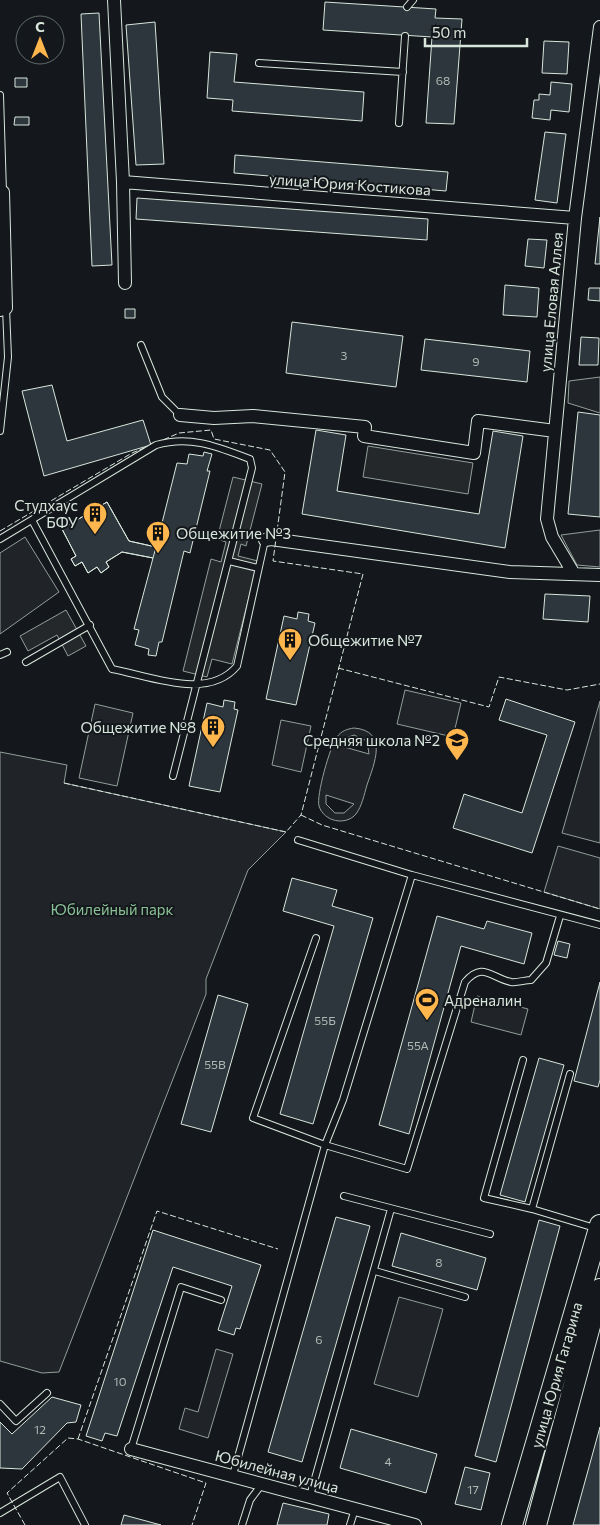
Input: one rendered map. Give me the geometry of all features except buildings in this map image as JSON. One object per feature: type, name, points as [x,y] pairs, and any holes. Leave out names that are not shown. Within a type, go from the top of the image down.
[{"type":"main road","name":"улица Юрия Гагарина","points":[[512,1525],[599,1227]]},
{"type":"main road","name":"улица Юрия Гагарина","points":[[536,1525],[600,1290]]},
{"type":"street","points":[[114,0],[123,182],[125,283]]},
{"type":"street","name":"улица Еловая Аллея","points":[[574,574],[552,537],[547,519],[575,218],[595,98],[600,27]]},
{"type":"street","name":"улица Юрия Костикова","points":[[123,182],[575,218]]},
{"type":"street","points":[[3,192],[3,309]]},
{"type":"street","points":[[180,415],[214,418],[252,416],[365,427],[364,436],[474,453],[478,421],[555,431]]},
{"type":"street","points":[[265,540],[272,538],[510,572],[600,576]]},
{"type":"street","name":"Юбилейная улица","points":[[131,1449],[310,1496],[355,1509],[382,1521],[414,1525]]},
{"type":"lane","points":[[407,7],[413,0]]},
{"type":"lane","points":[[399,123],[405,36]]},
{"type":"lane","points":[[259,63],[403,72]]},
{"type":"lane","points":[[0,95],[3,192]]},
{"type":"lane","points":[[0,431],[8,357],[3,309]]},
{"type":"lane","points":[[141,345],[162,397],[180,415]]},
{"type":"lane","points":[[0,539],[156,445],[174,440],[207,443],[250,459],[252,463],[229,561],[173,776]]},
{"type":"lane","points":[[32,520],[112,669],[197,685],[228,676],[237,666],[265,540]]},
{"type":"lane","points":[[229,561],[258,568]]},
{"type":"lane","points":[[26,662],[90,625]]},
{"type":"lane","points":[[298,840],[412,875],[600,926]]},
{"type":"lane","points":[[232,1475],[325,1145],[343,1100],[412,875]]},
{"type":"lane","points":[[316,938],[252,1118],[325,1145],[407,1170],[465,982],[472,973],[483,971],[512,982],[531,980],[546,962],[560,916]]},
{"type":"lane","points":[[523,1060],[484,1198],[599,1227]]},
{"type":"lane","points":[[532,1209],[570,1074]]},
{"type":"lane","points":[[344,1196],[490,1234]]},
{"type":"lane","points":[[310,1496],[391,1209]]},
{"type":"lane","points":[[375,1271],[465,1296]]},
{"type":"lane","points":[[131,1449],[181,1287],[222,1300]]},
{"type":"lane","points":[[0,1404],[16,1421],[47,1393]]},
{"type":"lane","points":[[0,1513],[60,1477],[85,1525]]},
{"type":"lane","points":[[242,1525],[250,1500],[263,1483]]},
{"type":"lane","points":[[350,1525],[355,1509]]},
{"type":"green space","points":[[600,377],[600,413],[568,403],[569,381]]},
{"type":"green space","points":[[600,530],[600,567],[577,565],[561,535]]},
{"type":"green space","points":[[25,537],[59,592],[0,634],[0,553]]},
{"type":"green space","points":[[405,690],[461,703],[453,737],[397,724]]},
{"type":"green space","points":[[600,701],[600,843],[562,833]]},
{"type":"green space","points":[[95,704],[133,713],[117,786],[79,778]]},
{"type":"green space","points":[[281,720],[311,726],[301,772],[272,765]]},
{"type":"green space","points":[[354,728],[365,730],[372,735],[376,750],[373,768],[363,800],[356,814],[347,820],[330,819],[325,816],[319,806],[324,771],[337,737],[340,733]],"holes":[[[354,735],[367,741],[369,754],[341,746],[346,738]],[[326,795],[354,804],[344,813],[335,813],[326,804]]]},
{"type":"green space","name":"Юбилейный парк","points":[[0,752],[67,765],[64,783],[286,832],[248,870],[206,979],[206,994],[59,1372],[42,1373],[0,1361]]},
{"type":"green space","points":[[558,846],[600,858],[600,909],[544,892]]},
{"type":"green space","points":[[477,996],[528,1009],[521,1035],[471,1022]]},
{"type":"green space","points":[[399,1297],[443,1309],[418,1397],[374,1384]]},
{"type":"green space","points":[[216,1349],[233,1354],[208,1438],[179,1429],[185,1408],[198,1412]]},
{"type":"shaded area","points":[[368,446],[473,463],[468,494],[363,477]]},
{"type":"shaded area","points":[[233,477],[262,484],[246,546],[241,544],[238,556],[258,561],[232,664],[212,659],[207,677],[183,671],[211,559],[221,562],[226,542],[217,539]]},
{"type":"shaded area","points":[[66,610],[86,646],[68,656],[57,635],[28,651],[20,636]]},
{"type":"fence","points":[[64,783],[286,832],[301,815],[363,574],[273,561],[285,472],[270,450],[214,439],[211,430],[179,433],[163,440]]},
{"type":"fence","points":[[0,531],[132,453],[144,448]]},
{"type":"fence","points":[[338,668],[489,707],[499,677],[567,690],[600,684]]},
{"type":"fence","points":[[301,815],[322,825],[600,909]]},
{"type":"fence","points":[[78,1439],[157,1211],[278,1249]]},
{"type":"fence","points":[[25,1525],[7,1493],[68,1438],[78,1439],[206,1483],[192,1525]]},
{"type":"place","name":"Студхаус БФУ","points":[[95,535]]},
{"type":"place","name":"Общежитие №3","points":[[158,554]]},
{"type":"place","name":"Общежитие №7","points":[[290,661]]},
{"type":"place","name":"Общежитие №8","points":[[213,748]]},
{"type":"place","name":"Средняя школа №2","points":[[457,761]]},
{"type":"place","name":"Адреналин","points":[[427,1021]]}]
